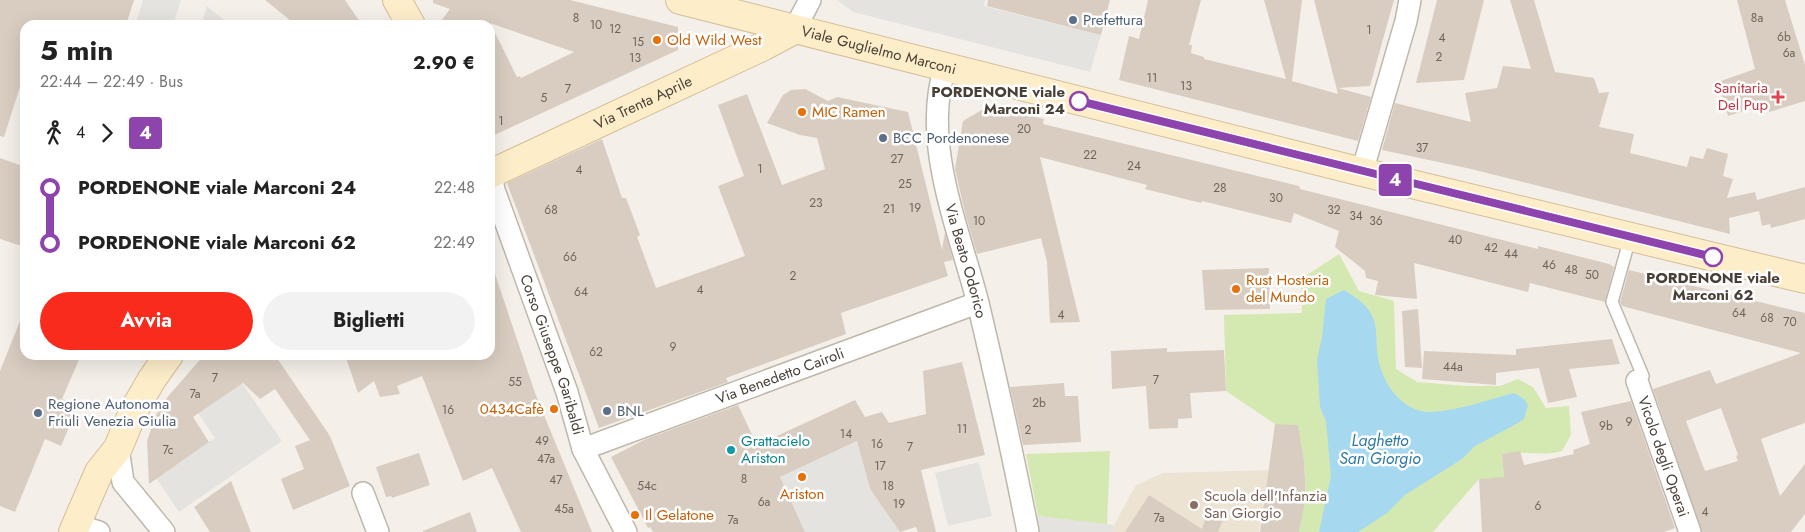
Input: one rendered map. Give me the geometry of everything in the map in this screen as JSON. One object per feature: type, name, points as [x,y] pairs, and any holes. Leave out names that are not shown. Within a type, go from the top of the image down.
[{"type":"main road","points":[[397,0],[409,20]]},
{"type":"main road","name":"Viale Guglielmo Marconi","points":[[680,0],[1362,172],[1805,279]]},
{"type":"main road","name":"Via Trenta Aprile","points":[[495,170],[764,46],[794,30]]},
{"type":"main road","points":[[83,530],[99,472],[118,448],[133,412],[152,378],[165,360]]},
{"type":"street","points":[[794,30],[810,0]]},
{"type":"street","points":[[1362,172],[1406,21],[1410,0]]},
{"type":"street","name":"Via Beato Odorico","points":[[945,67],[938,89],[938,154],[978,303],[1028,532]]},
{"type":"street","name":"Corso Giuseppe Garibaldi","points":[[495,193],[567,392],[583,449],[620,530]]},
{"type":"street","name":"Via Benedetto Cairoli","points":[[583,449],[978,303]]},
{"type":"street","name":"Vicolo degli Operai","points":[[1636,381],[1690,532]]},
{"type":"street","points":[[118,448],[123,482],[164,532]]},
{"type":"street","points":[[363,493],[378,532]]},
{"type":"lane","points":[[1630,238],[1612,302],[1643,376],[1636,381]]},
{"type":"shaded area","points":[[143,0],[181,0],[175,20],[137,20]]},
{"type":"shaded area","points":[[837,0],[985,0],[984,6],[1101,35],[1090,72],[853,12]]},
{"type":"shaded area","points":[[207,6],[224,20],[203,20]]},
{"type":"shaded area","points":[[242,383],[282,441],[179,512],[156,478],[215,438],[198,413]]},
{"type":"shaded area","points":[[857,441],[870,489],[900,532],[805,532],[780,477]]},
{"type":"shaded area","points":[[979,462],[992,516],[948,526],[935,473]]},
{"type":"shaded area","name":"Scuola dell'Infanzia San Giorgio","points":[[1269,470],[1259,532],[1113,532],[1114,525],[1136,485],[1163,473]]},
{"type":"shaded area","points":[[1038,516],[1114,525],[1113,532],[1028,532],[1025,519]]},
{"type":"green space","points":[[1339,254],[1359,291],[1394,301],[1396,369],[1417,382],[1467,386],[1500,386],[1518,379],[1533,387],[1546,408],[1569,406],[1571,435],[1562,451],[1554,453],[1502,454],[1504,478],[1479,479],[1433,532],[1299,532],[1306,498],[1304,460],[1298,426],[1275,424],[1226,391],[1224,315],[1302,313],[1301,279]]},
{"type":"green space","points":[[1110,451],[1107,525],[1038,516],[1026,454]]},
{"type":"water","name":"Laghetto San Giorgio","points":[[1344,290],[1368,308],[1375,323],[1378,357],[1384,377],[1395,395],[1411,407],[1421,411],[1442,411],[1514,393],[1524,399],[1528,405],[1524,419],[1475,446],[1462,459],[1405,495],[1387,513],[1358,532],[1319,532],[1331,476],[1326,421],[1320,407],[1317,360],[1322,337],[1326,299]]},
{"type":"building","points":[[0,0],[134,0],[128,20],[20,20],[20,87],[4,137],[0,136]]},
{"type":"building","points":[[265,0],[345,0],[359,20],[290,20]]},
{"type":"building","points":[[433,0],[570,0],[678,27],[678,50],[495,135],[495,33],[517,77],[520,76],[521,78],[574,52],[495,25],[495,20],[442,20],[450,9],[433,3]]},
{"type":"building","name":"Prefettura","points":[[988,0],[1110,0],[1101,35],[987,6]]},
{"type":"building","points":[[1148,0],[1201,0],[1189,45],[1192,45],[1191,53],[1204,57],[1204,59],[1286,79],[1264,0],[1302,0],[1292,81],[1338,94],[1314,0],[1394,0],[1370,86],[1338,88],[1371,97],[1358,141],[1119,80],[1129,36],[1139,39]]},
{"type":"building","points":[[1437,0],[1484,0],[1464,80],[1416,83]]},
{"type":"building","points":[[1510,0],[1534,0],[1555,72],[1594,78],[1599,93],[1609,92],[1599,127],[1634,134],[1630,153],[1687,167],[1690,156],[1703,159],[1707,148],[1728,154],[1723,176],[1733,179],[1727,198],[1755,192],[1757,200],[1805,187],[1805,219],[1771,228],[1770,224],[1762,226],[1759,211],[1729,218],[1730,234],[1471,169],[1382,150],[1395,103],[1471,122],[1465,93],[1497,88],[1503,66],[1531,69]]},
{"type":"building","points":[[1737,0],[1785,0],[1805,65],[1805,101],[1769,112],[1766,104],[1728,116],[1718,82],[1755,69]]},
{"type":"building","points":[[805,89],[828,101],[837,97],[908,112],[942,250],[945,232],[953,260],[944,262],[948,276],[841,313],[846,334],[726,378],[728,382],[599,428],[507,183],[602,139],[622,198],[626,198],[640,235],[637,237],[656,288],[745,256],[718,186],[744,176],[718,105],[747,94],[782,185],[825,169],[817,138],[800,135],[767,123],[783,95],[791,90]]},
{"type":"building","points":[[990,105],[1044,119],[1043,124],[1299,186],[1300,189],[1538,249],[1538,246],[1609,264],[1614,267],[1605,302],[1530,283],[1528,292],[1414,263],[1417,299],[1375,295],[1378,281],[1366,278],[1365,271],[1335,247],[1339,231],[1294,213],[1291,223],[1145,189],[1147,185],[1040,157],[1080,322],[1050,323],[1047,262],[1041,238],[977,254],[965,213],[955,169],[963,121]]},
{"type":"building","points":[[0,158],[20,165],[20,245],[0,239]]},
{"type":"building","name":"Rust Hosteria del Mundo","points":[[1269,268],[1270,309],[1205,310],[1202,270]]},
{"type":"building","points":[[1629,270],[1805,313],[1805,423],[1761,439],[1780,496],[1805,464],[1805,514],[1791,532],[1702,532],[1653,389],[1710,370],[1716,384],[1801,353],[1622,306],[1620,302]],"holes":[[[1721,408],[1738,455],[1736,456],[1738,461],[1705,471],[1686,421]]]},
{"type":"building","points":[[495,274],[535,393],[592,532],[521,532],[492,468],[463,481],[422,376],[397,386],[400,394],[380,397],[374,381],[358,393],[347,360],[495,360]]},
{"type":"building","points":[[1418,309],[1422,368],[1405,367],[1402,311]]},
{"type":"building","name":"Regione Autonoma Friuli Venezia Giulia","points":[[20,321],[20,360],[79,360],[62,399],[78,406],[61,446],[45,439],[15,512],[0,506],[0,371]]},
{"type":"building","points":[[1612,339],[1620,364],[1569,369],[1577,397],[1548,403],[1539,368],[1496,373],[1496,385],[1422,379],[1424,351],[1516,355],[1516,349]]},
{"type":"building","points":[[1167,348],[1167,352],[1224,350],[1226,391],[1190,393],[1192,418],[1178,419],[1178,428],[1149,429],[1146,386],[1112,389],[1111,351]]},
{"type":"building","points":[[200,360],[278,360],[330,436],[350,486],[293,510],[281,479],[304,469],[295,446],[310,440],[275,389],[260,399],[243,383],[193,417],[209,442],[149,484],[147,441],[155,417],[164,401]]},
{"type":"building","name":"Grattacielo Ariston","points":[[962,362],[985,455],[921,470],[936,532],[918,532],[916,527],[900,532],[870,489],[857,441],[780,477],[805,532],[653,532],[650,527],[648,528],[611,457],[646,439],[738,405],[757,445],[855,400],[865,417],[882,412],[889,423],[926,414],[923,371]]},
{"type":"building","points":[[1064,383],[1065,396],[1078,396],[1081,442],[1023,445],[1010,387]]},
{"type":"building","points":[[1631,401],[1675,528],[1664,532],[1482,532],[1479,479],[1504,477],[1502,454],[1520,451],[1524,465],[1574,454],[1573,450],[1590,444],[1581,412]]},
{"type":"building","points":[[1275,424],[1298,425],[1304,460],[1306,498],[1299,532],[1260,532]]},
{"type":"building","points":[[419,453],[430,485],[392,498],[391,496],[386,497],[376,467]]},
{"type":"building","points":[[231,481],[251,532],[210,532],[194,507]]},
{"type":"building","points":[[1149,495],[1202,529],[1208,511],[1223,519],[1218,532],[1125,532]]},
{"type":"building","points":[[470,512],[477,532],[423,532],[423,531]]},
{"type":"bus line","name":"4","points":[[1079,101],[1713,257]]},
{"type":"place","name":"Prefettura","points":[[1073,20]]},
{"type":"place","name":"Old Wild West","points":[[657,40]]},
{"type":"place","name":"Sanitaria Del Pup","points":[[1778,97]]},
{"type":"place","name":"PORDENONE viale Marconi 24","points":[[1079,101]]},
{"type":"place","name":"MIC Ramen","points":[[802,112]]},
{"type":"place","name":"BCC Pordenonese","points":[[883,138]]},
{"type":"place","name":"PORDENONE viale Marconi 62","points":[[1713,257]]},
{"type":"place","name":"Rust Hosteria del Mundo","points":[[1236,289]]},
{"type":"place","name":"0434Cafè","points":[[554,409]]},
{"type":"place","name":"BNL","points":[[607,411]]},
{"type":"place","name":"Regione Autonoma Friuli Venezia Giulia","points":[[38,413]]},
{"type":"place","name":"Grattacielo Ariston","points":[[731,450]]},
{"type":"place","name":"Ariston","points":[[802,477]]},
{"type":"place","name":"Scuola dell'Infanzia San Giorgio","points":[[1194,505]]},
{"type":"place","name":"Il Gelatone","points":[[635,515]]}]
